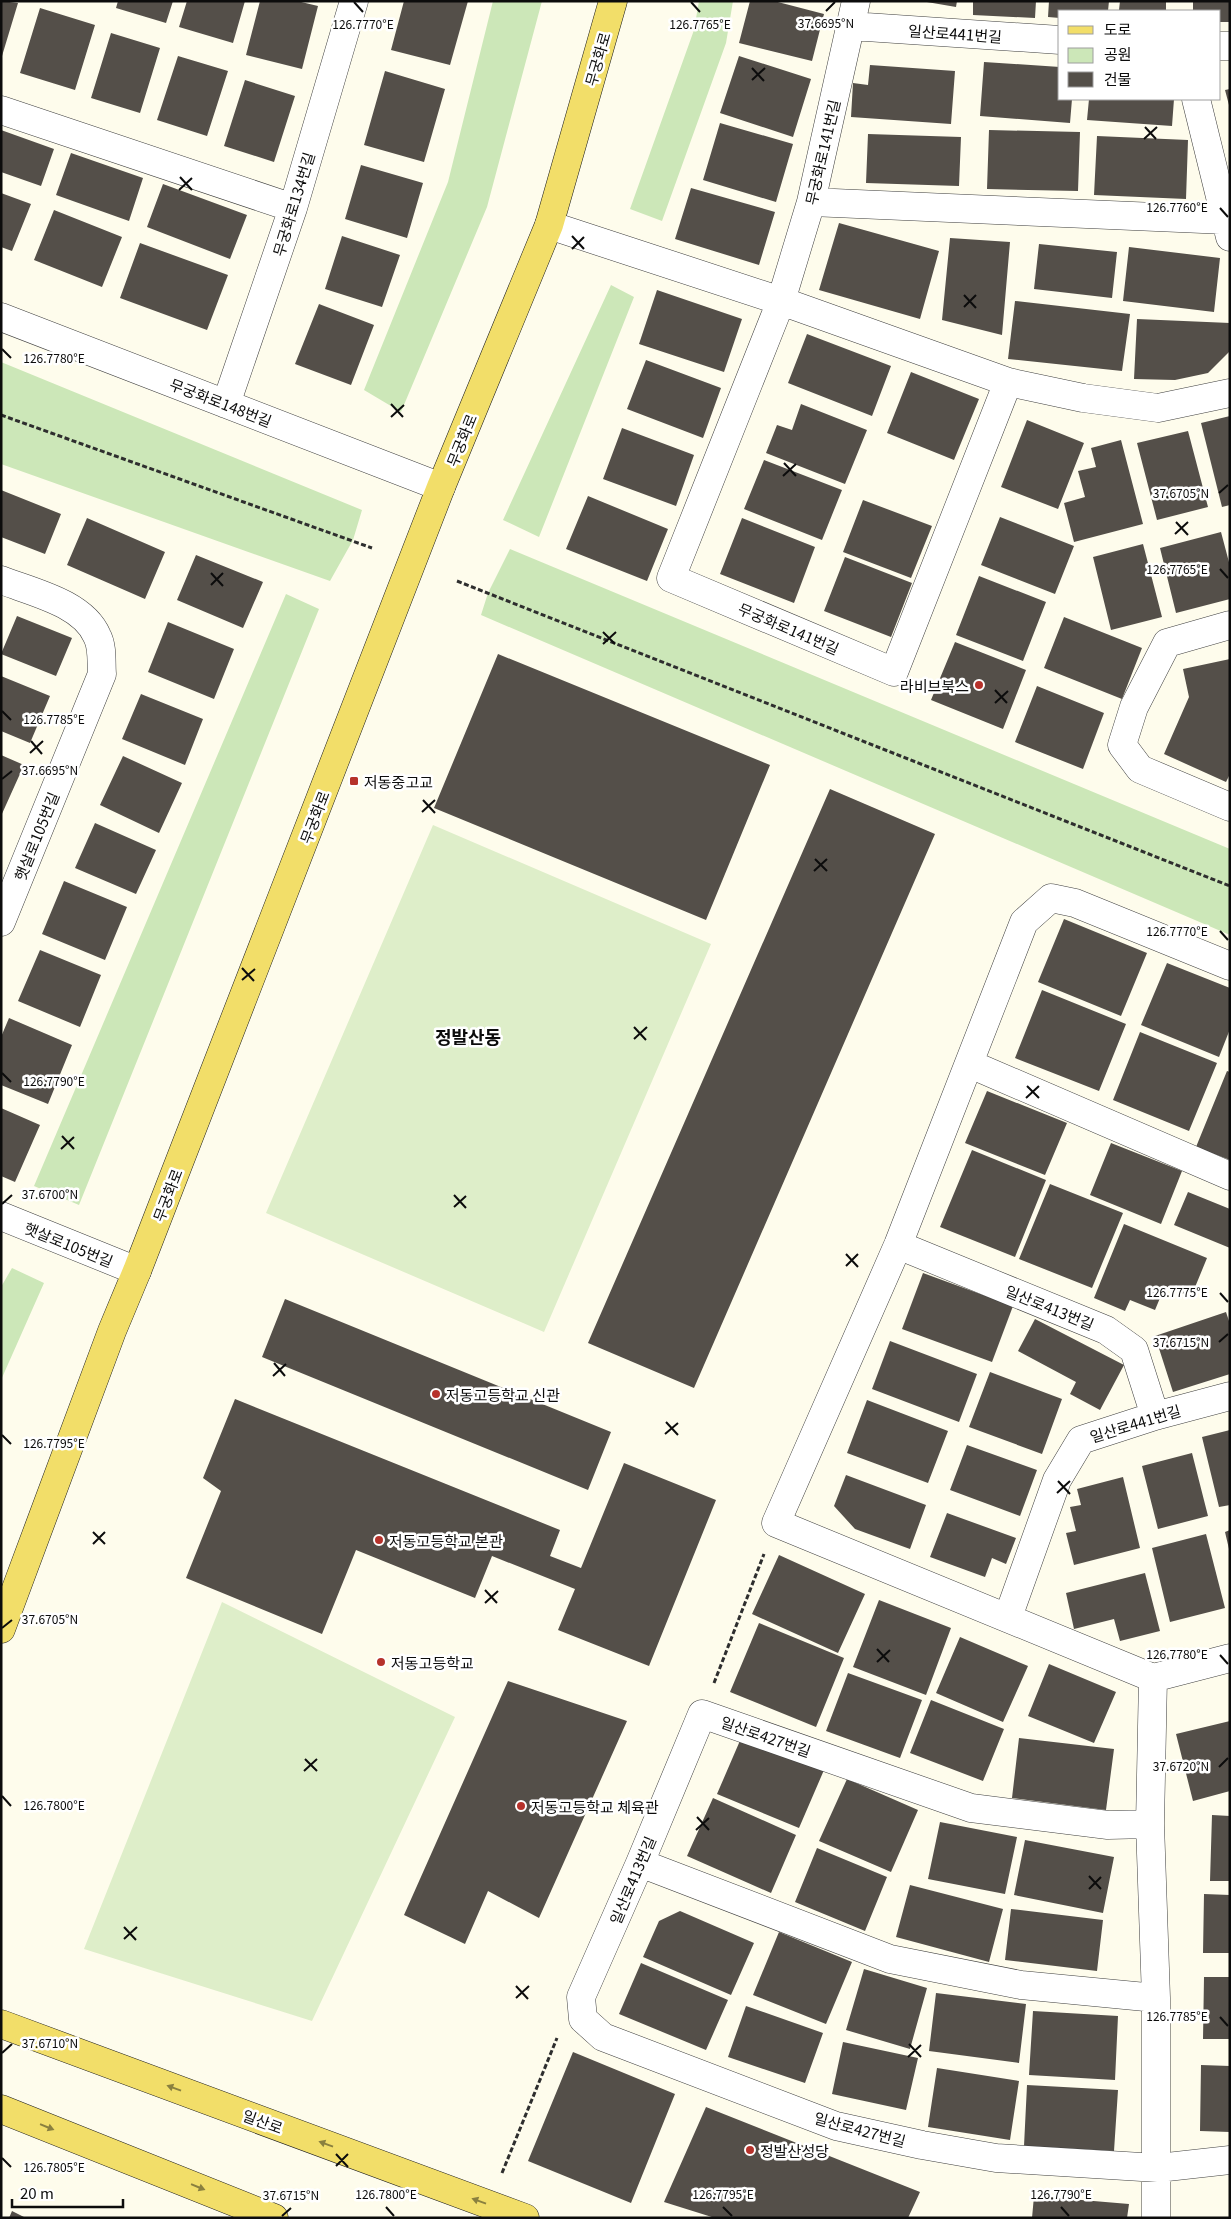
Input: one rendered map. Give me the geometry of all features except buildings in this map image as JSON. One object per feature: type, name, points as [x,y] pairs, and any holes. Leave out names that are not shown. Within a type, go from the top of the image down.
[{"type":"main road","name":"무궁화로","points":[[1,1629],[112,1331],[137,1271],[441,487],[549,225],[613,1]]},
{"type":"main road","name":"일산로","points":[[1,2024],[524,2218]]},
{"type":"main road","points":[[1,2109],[274,2218]]},
{"type":"street","name":"무궁화로134번길","points":[[226,404],[293,208],[354,1]]},
{"type":"street","name":"일산로441번길","points":[[853,13],[1058,40]]},
{"type":"street","name":"무궁화로141번길","points":[[853,13],[812,202],[781,301],[671,578],[894,672],[1008,382]]},
{"type":"street","points":[[812,202],[1228,229],[1196,100]]},
{"type":"street","points":[[1,110],[293,208]]},
{"type":"street","points":[[549,225],[781,301],[1008,382],[1084,398],[1158,408],[1230,394]]},
{"type":"street","name":"무궁화로148번길","points":[[1,317],[441,487]]},
{"type":"street","name":"햇살로105번길","points":[[1,580],[77,610],[97,636],[101,648],[102,674],[1,922]]},
{"type":"street","points":[[1230,625],[1167,643],[1134,707],[1122,745],[1140,769],[1230,807]]},
{"type":"street","points":[[1230,966],[1075,904],[1050,898],[1024,922],[898,1245],[776,1523],[1153,1678],[1230,1658]]},
{"type":"street","points":[[970,1064],[1230,1176]]},
{"type":"street","name":"햇살로105번길","points":[[1,1216],[137,1271]]},
{"type":"street","name":"일산로413번길","points":[[898,1245],[1106,1330],[1134,1350],[1155,1416]]},
{"type":"street","name":"일산로441번길","points":[[1008,1617],[1058,1480],[1081,1440],[1155,1416],[1230,1396]]},
{"type":"street","points":[[1153,1678],[1150,1824],[1156,1998],[1158,2168],[1156,2218]]},
{"type":"street","name":"일산로413번길","points":[[583,2019],[581,1997],[702,1714]]},
{"type":"street","name":"일산로427번길","points":[[702,1714],[971,1808],[1108,1825],[1150,1824]]},
{"type":"street","points":[[640,1862],[890,1958],[1021,1985],[1156,1998]]},
{"type":"street","name":"일산로427번길","points":[[583,2019],[603,2037],[836,2126],[922,2145],[996,2158],[1158,2168]]},
{"type":"street","points":[[1158,2168],[1230,2160]]},
{"type":"path","points":[[1,415],[372,548]]},
{"type":"path","points":[[457,581],[1230,886]]},
{"type":"path","points":[[702,1714],[776,1523]]},
{"type":"path","points":[[500,2179],[560,2031],[583,2019]]},
{"type":"green space","points":[[493,1],[542,1],[487,207],[401,412],[364,390],[448,182]]},
{"type":"green space","points":[[699,1],[733,1],[726,43],[662,221],[630,209],[694,30]]},
{"type":"green space","points":[[611,285],[634,297],[539,537],[503,520]]},
{"type":"green space","points":[[1,362],[362,510],[353,540],[330,581],[1,464]]},
{"type":"green space","points":[[510,549],[1230,849],[1230,935],[481,615],[488,593]]},
{"type":"green space","points":[[286,594],[319,609],[79,1205],[34,1186]]},
{"type":"green space","points":[[433,825],[711,944],[544,1332],[266,1213]]},
{"type":"green space","points":[[12,1268],[44,1283],[1,1380],[1,1287]]},
{"type":"green space","points":[[222,1602],[455,1717],[312,2021],[84,1949]]},
{"type":"place","name":"라비브북스","points":[[979,685]]},
{"type":"place","name":"저동중고교","points":[[354,781]]},
{"type":"place","name":"저동고등학교 신관","points":[[436,1394]]},
{"type":"place","name":"저동고등학교 본관","points":[[379,1540]]},
{"type":"place","name":"저동고등학교","points":[[381,1662]]},
{"type":"place","name":"저동고등학교 체육관","points":[[521,1806]]},
{"type":"place","name":"정발산성당","points":[[750,2150]]},
{"type":"district","name":"정발산동","points":[[468,1036]]}]
